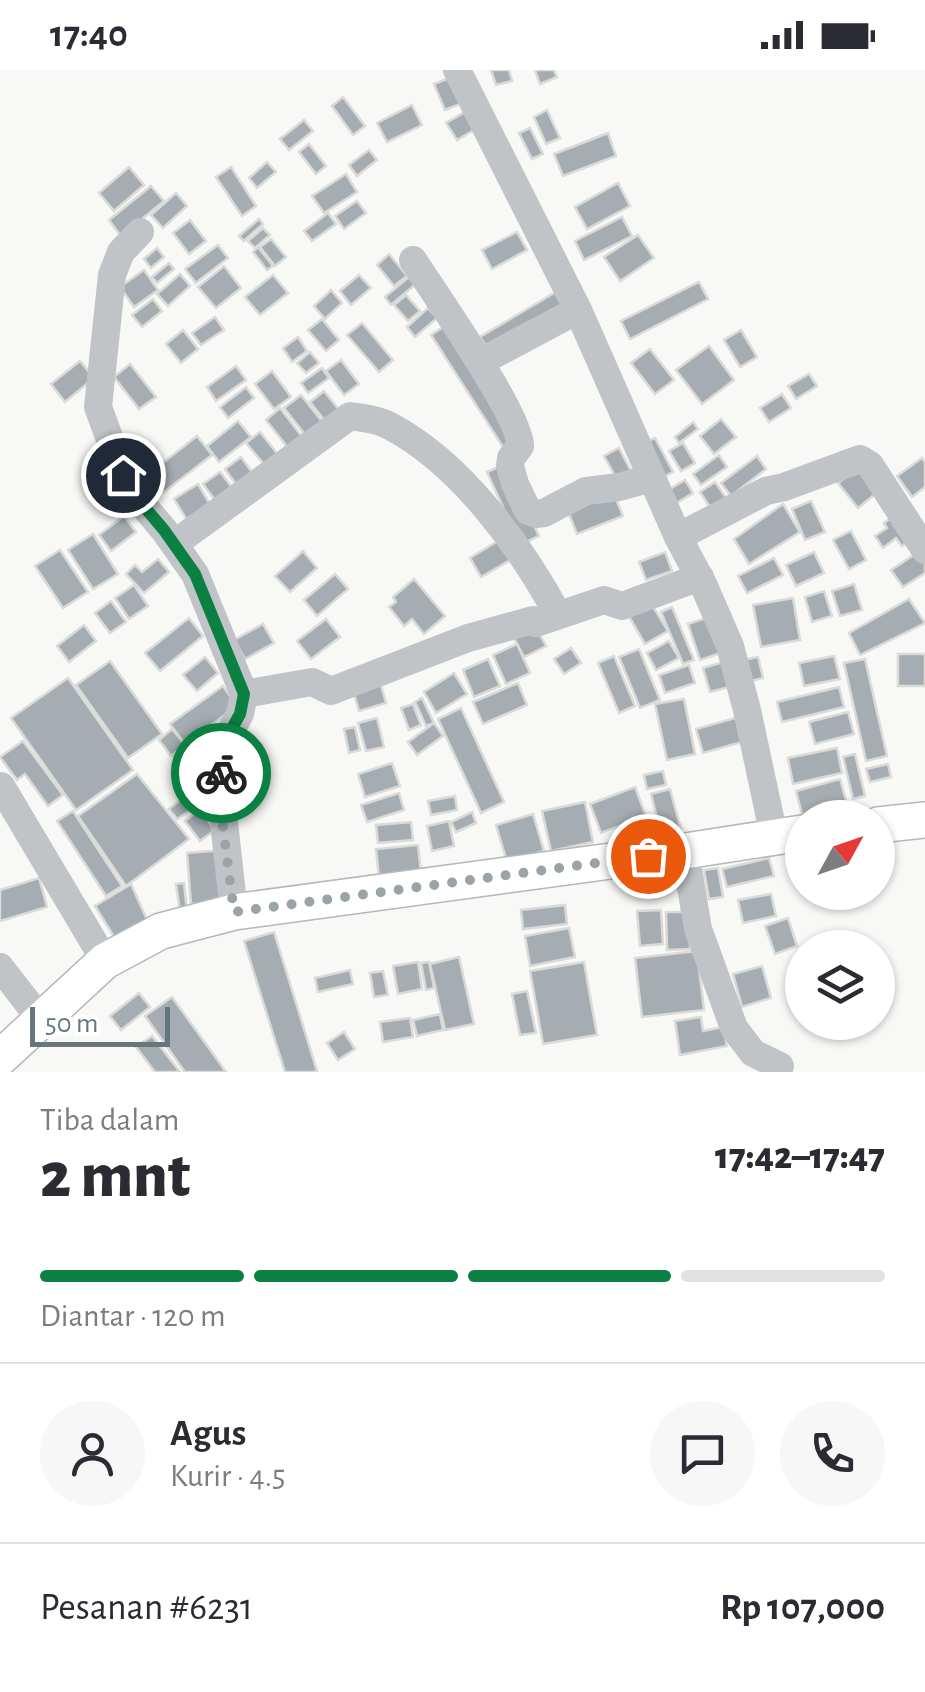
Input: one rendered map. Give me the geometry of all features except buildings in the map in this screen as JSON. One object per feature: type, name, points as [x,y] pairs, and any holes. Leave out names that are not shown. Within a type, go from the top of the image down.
[{"type":"main road","points":[[895,823],[925,820]]},
{"type":"main road","points":[[0,1058],[105,961],[161,931],[234,912],[785,834]]},
{"type":"street","points":[[457,70],[578,310],[730,646],[785,825]]},
{"type":"street","points":[[140,232],[121,252],[112,276],[98,406],[123,475],[195,574],[244,694],[240,714],[226,739],[220,787],[234,912]]},
{"type":"street","points":[[413,260],[480,362],[519,433],[520,446],[510,466],[528,510],[544,513],[586,491],[652,478]]},
{"type":"street","points":[[480,362],[578,310]]},
{"type":"street","points":[[174,544],[350,416],[372,419],[388,425],[445,465],[514,542],[558,615]]},
{"type":"street","points":[[678,537],[766,491],[860,459],[870,465],[925,550]]},
{"type":"street","points":[[244,694],[312,682],[332,691],[468,638],[534,620],[536,623],[604,600],[622,606],[700,577]]},
{"type":"street","points":[[2,786],[105,961]]},
{"type":"street","points":[[685,851],[698,929],[734,1028],[753,1053],[780,1066]]},
{"type":"street","points":[[0,967],[42,1021]]},
{"type":"way so far","points":[[221,773],[220,804],[234,912],[648,856]]},
{"type":"route","points":[[123,475],[195,574],[244,694],[240,714],[226,739],[221,773]]}]
